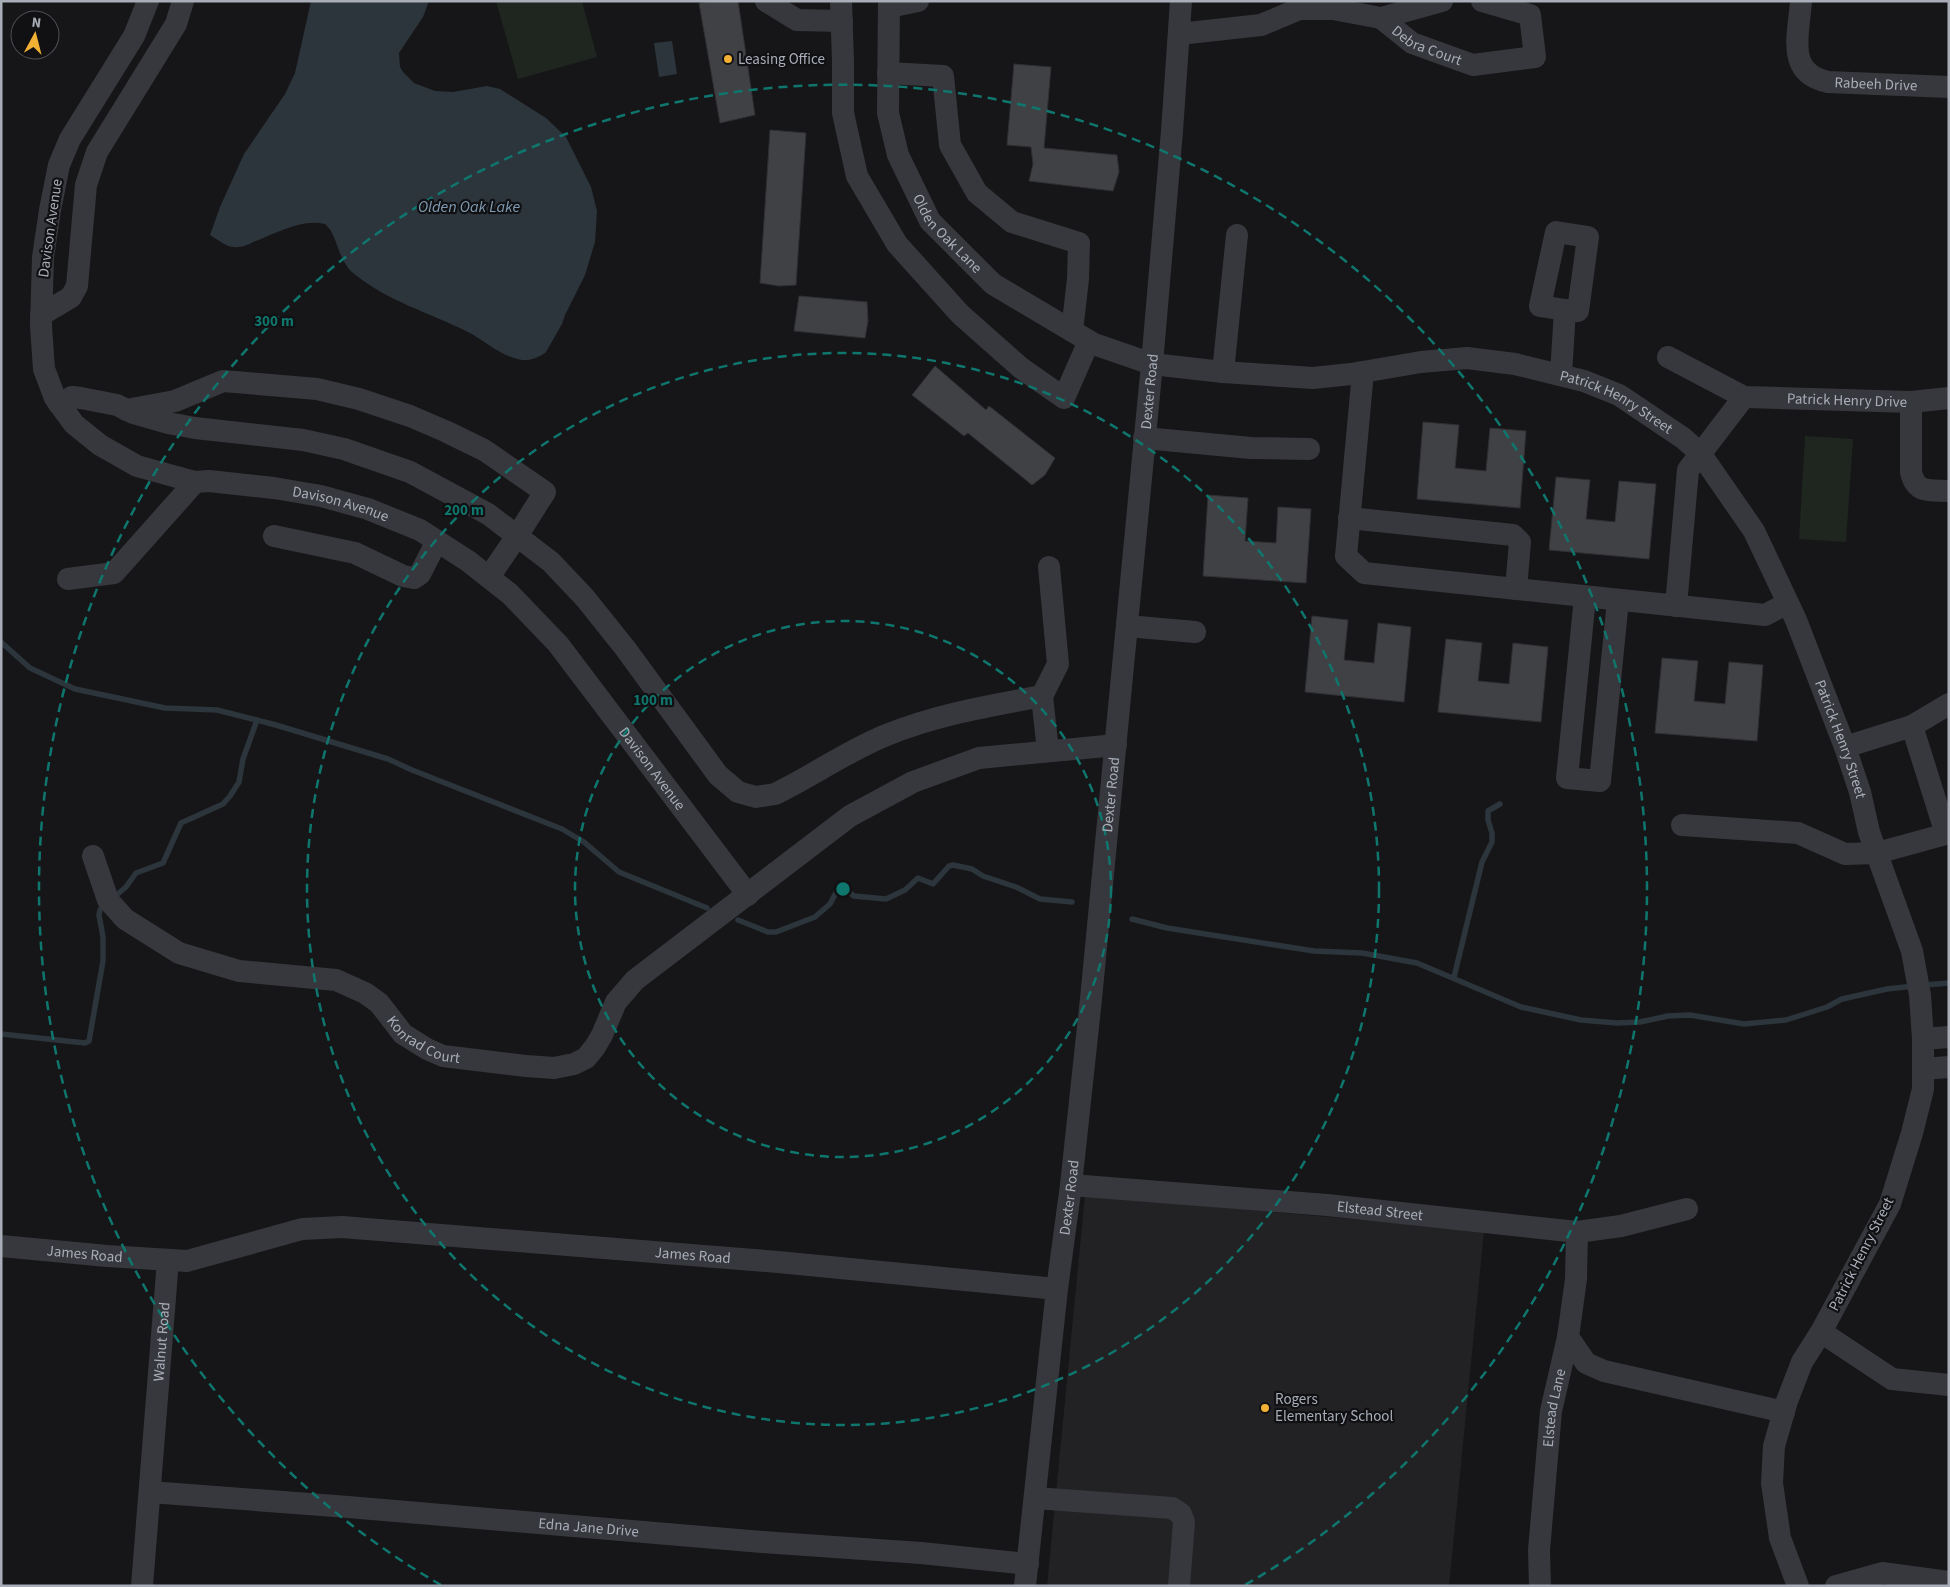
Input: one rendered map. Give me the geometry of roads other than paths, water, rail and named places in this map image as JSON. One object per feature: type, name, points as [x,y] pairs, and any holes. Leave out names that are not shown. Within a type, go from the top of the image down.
[{"type":"street","name":"Davison Avenue","points":[[148,1],[134,36],[70,139],[59,165],[43,257],[41,315],[44,369],[59,404],[74,424],[100,445],[137,466],[195,482],[209,481],[274,488],[321,496],[368,509],[420,530],[468,560],[510,594],[558,644],[748,896]]},
{"type":"street","points":[[41,315],[71,297],[77,286],[86,185],[97,152],[176,24],[184,1]]},
{"type":"street","points":[[766,1],[797,20],[841,11],[843,113],[857,176],[897,244],[960,314],[1021,368],[1064,398],[1080,336],[1079,243],[1012,222],[977,193],[950,145],[942,76],[888,73]]},
{"type":"street","points":[[889,4],[918,1]]},
{"type":"street","name":"Dexter Road","points":[[1026,1575],[1091,999],[1152,364],[1181,1]]},
{"type":"street","name":"Debra Court","points":[[1179,34],[1261,25],[1285,8],[1333,9],[1381,18],[1442,1]]},
{"type":"street","name":"Debra Court","points":[[1381,18],[1412,43],[1473,64],[1535,56],[1530,15],[1482,1]]},
{"type":"street","name":"Rabeeh Drive","points":[[1801,1],[1798,60],[1805,72],[1818,80],[1949,87]]},
{"type":"street","name":"Olden Oak Lane","points":[[889,4],[888,113],[898,155],[930,221],[992,284],[1080,336],[1152,364]]},
{"type":"street","points":[[1223,372],[1237,235]]},
{"type":"street","points":[[1561,374],[1565,310]]},
{"type":"street","name":"Patrick Henry Drive","points":[[1668,357],[1744,397],[1910,402],[1949,398]]},
{"type":"street","name":"Patrick Henry Street","points":[[1152,364],[1223,372],[1313,378],[1421,362],[1467,358],[1515,364],[1561,374],[1619,395],[1683,438],[1700,453],[1754,531],[1788,603],[1845,747],[1877,853],[1912,951],[1920,995],[1923,1039],[1923,1090],[1912,1134],[1890,1204],[1821,1332],[1802,1362],[1774,1446],[1772,1483],[1780,1538],[1798,1586]]},
{"type":"street","points":[[1363,372],[1346,556],[1364,573],[1765,615],[1788,603]]},
{"type":"street","points":[[126,410],[175,401],[223,381],[317,389],[359,399],[410,416],[484,450],[545,492],[489,577]]},
{"type":"street","points":[[59,404],[72,397],[117,405],[126,410],[168,424],[303,440],[344,449],[410,472],[463,499],[488,514],[551,562],[585,598],[625,648],[718,775],[738,792],[756,796],[776,794],[882,737],[917,724],[949,714],[1042,696]]},
{"type":"street","points":[[1676,606],[1688,470],[1744,397]]},
{"type":"street","points":[[1910,402],[1910,472],[1916,487],[1924,490],[1949,491]]},
{"type":"street","points":[[1144,438],[1251,448],[1310,449]]},
{"type":"street","points":[[68,579],[114,573],[195,482]]},
{"type":"street","points":[[1349,518],[1513,535],[1520,542],[1516,589]]},
{"type":"street","points":[[274,536],[355,553],[403,576],[414,578],[420,574],[437,541]]},
{"type":"street","points":[[1048,751],[1042,696],[1058,664],[1049,567]]},
{"type":"street","points":[[1585,597],[1567,778],[1600,781],[1618,600]]},
{"type":"street","points":[[1127,626],[1195,632]]},
{"type":"street","points":[[1845,747],[1912,726],[1949,704]]},
{"type":"street","points":[[1682,825],[1798,833],[1845,854],[1877,853],[1948,834],[1912,726]]},
{"type":"street","points":[[748,896],[850,816],[913,782],[979,758],[1116,745]]},
{"type":"street","name":"Konrad Court","points":[[93,856],[108,900],[125,919],[179,953],[239,972],[336,980],[366,993],[379,1003],[403,1034],[427,1049],[450,1057],[535,1067],[554,1068],[574,1064],[586,1058],[602,1035],[616,1002],[635,980],[748,896]]},
{"type":"street","points":[[1923,1039],[1949,1037]]},
{"type":"street","points":[[1923,1069],[1949,1067]]},
{"type":"street","name":"Elstead Street","points":[[1071,1185],[1327,1205],[1577,1232],[1621,1226],[1687,1209]]},
{"type":"street","name":"James Road","points":[[1,1246],[187,1261],[302,1230],[342,1227],[778,1262],[1057,1289]]},
{"type":"street","name":"Elstead Lane","points":[[1540,1586],[1539,1550],[1551,1411],[1568,1337],[1576,1279],[1577,1232]]},
{"type":"street","name":"Walnut Road","points":[[142,1586],[168,1260]]},
{"type":"street","points":[[1821,1332],[1892,1379],[1949,1385]]},
{"type":"street","points":[[1568,1337],[1586,1363],[1604,1371],[1784,1412]]},
{"type":"street","name":"Edna Jane Drive","points":[[150,1492],[348,1506],[762,1542],[921,1553],[1026,1575]]},
{"type":"street","points":[[1035,1498],[1172,1508],[1180,1514],[1184,1522],[1179,1586]]},
{"type":"street","points":[[1836,1586],[1882,1573],[1949,1582]]},
{"type":"water","name":"Olden Oak Lake","points":[[311,1],[429,1],[423,17],[399,53],[400,67],[414,83],[435,91],[453,92],[487,86],[500,89],[546,118],[566,137],[591,187],[597,211],[595,242],[585,275],[562,324],[544,354],[525,360],[508,356],[468,332],[381,292],[353,273],[348,267],[333,234],[325,224],[307,223],[297,225],[239,247],[228,246],[210,235],[220,207],[244,154],[285,94],[295,73]]},
{"type":"water","points":[[672,41],[677,74],[659,77],[654,43]]},
{"type":"waterway","points":[[1,642],[30,668],[75,689],[165,708],[217,710],[276,725],[388,759],[562,829],[584,842],[619,872],[707,908]]},
{"type":"waterway","points":[[113,898],[126,887],[136,873],[163,863],[181,823],[223,804],[230,796],[239,782],[243,759],[257,720]]},
{"type":"waterway","points":[[1454,977],[1482,862],[1492,842],[1488,811],[1500,804]]},
{"type":"waterway","points":[[738,920],[768,932],[776,932],[815,917],[830,904],[840,885],[854,896],[886,899],[905,890],[918,878],[933,884],[949,866],[953,865],[972,869],[983,876],[1016,887],[1040,899],[1072,902]]},
{"type":"waterway","points":[[1,1034],[85,1043],[89,1041],[103,961],[103,937],[99,915],[105,903]]},
{"type":"waterway","points":[[1132,919],[1167,928],[1314,951],[1362,953],[1417,963],[1521,1007],[1581,1020],[1617,1023],[1640,1022],[1668,1016],[1690,1015],[1744,1024],[1786,1020],[1827,1007],[1842,999],[1887,989],[1914,986]]},
{"type":"waterway","points":[[1924,985],[1949,983]]},
{"type":"place","name":"Leasing Office","points":[[728,59]]},
{"type":"place","name":"Rogers Elementary School","points":[[1265,1408]]}]
